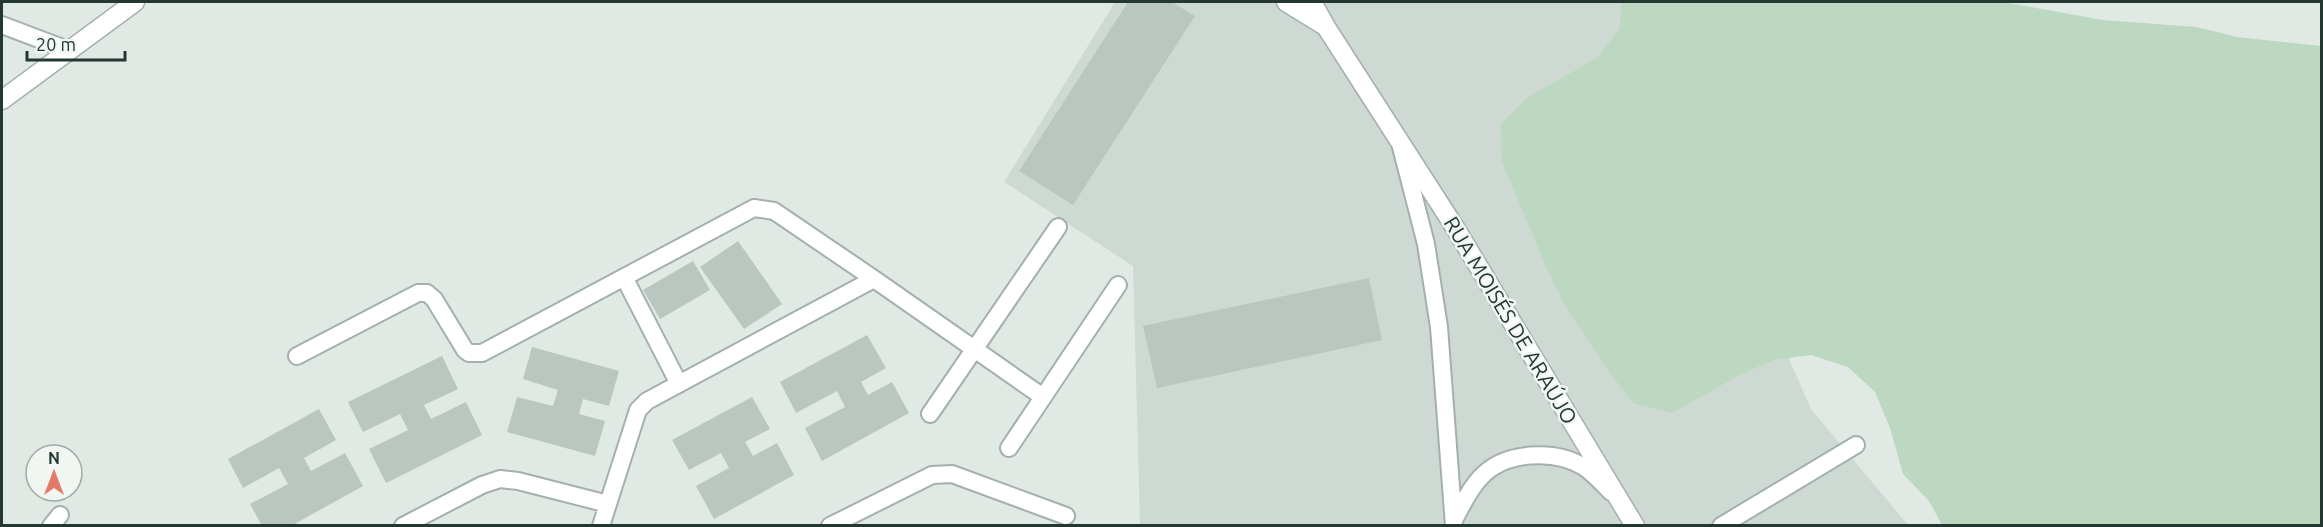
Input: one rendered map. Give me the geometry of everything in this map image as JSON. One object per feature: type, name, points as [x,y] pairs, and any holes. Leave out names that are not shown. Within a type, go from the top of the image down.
[{"type":"street","points":[[2,100],[135,2]]},
{"type":"street","points":[[1286,2],[1326,27]]},
{"type":"street","name":"RUA MOISÉS DE ARAÚJO","points":[[1312,2],[1529,346],[1635,525]]},
{"type":"lane","points":[[2,25],[68,50]]},
{"type":"lane","points":[[1400,143],[1426,244],[1439,327],[1454,523]]},
{"type":"lane","points":[[297,356],[418,293],[427,293],[435,299],[465,350],[469,353],[483,353],[754,208],[764,208],[774,211],[1043,397]]},
{"type":"lane","points":[[930,414],[1058,227]]},
{"type":"lane","points":[[624,277],[679,384]]},
{"type":"lane","points":[[601,525],[638,410],[647,401],[874,279]]},
{"type":"lane","points":[[1009,448],[1118,285]]},
{"type":"lane","points":[[1721,525],[1857,445]]},
{"type":"lane","points":[[1454,523],[1481,476],[1500,464],[1535,454],[1561,456],[1585,468],[1618,499]]},
{"type":"lane","points":[[830,525],[932,475],[952,474],[1066,516]]},
{"type":"lane","points":[[403,525],[483,485],[500,479],[518,481],[608,504]]},
{"type":"shaded area","points":[[1115,2],[1633,2],[1811,409],[1908,525],[1140,525],[1133,266],[1004,182]]},
{"type":"green space","points":[[1621,2],[2003,2],[2103,20],[2197,27],[2237,37],[2321,46],[2321,525],[1942,525],[1929,501],[1903,474],[1890,428],[1875,392],[1848,367],[1811,355],[1773,360],[1738,376],[1672,413],[1633,403],[1566,307],[1547,269],[1502,162],[1501,124],[1528,97],[1597,58],[1620,28]]},
{"type":"building","points":[[1128,2],[1172,2],[1195,16],[1073,205],[1019,171]]},
{"type":"building","points":[[738,241],[782,304],[744,329],[700,267]]},
{"type":"building","points":[[693,261],[710,290],[660,319],[643,290]]},
{"type":"building","points":[[1369,278],[1382,340],[1157,388],[1143,326]]},
{"type":"building","points":[[867,335],[886,368],[861,382],[868,395],[892,382],[909,413],[822,461],[805,428],[845,407],[837,391],[796,413],[780,382]]},
{"type":"building","points":[[532,347],[619,371],[609,406],[583,399],[579,414],[605,421],[595,456],[507,432],[517,397],[553,406],[558,390],[523,379]]},
{"type":"building","points":[[442,356],[458,389],[424,405],[431,419],[466,402],[482,435],[386,483],[369,449],[408,430],[400,414],[363,432],[348,402]]},
{"type":"building","points":[[752,397],[770,429],[745,442],[753,456],[777,443],[794,475],[714,519],[696,486],[729,468],[721,453],[689,470],[672,440]]},
{"type":"building","points":[[319,409],[336,440],[304,458],[311,471],[345,453],[363,486],[291,526],[262,526],[250,504],[288,484],[279,468],[243,488],[228,459]]}]
